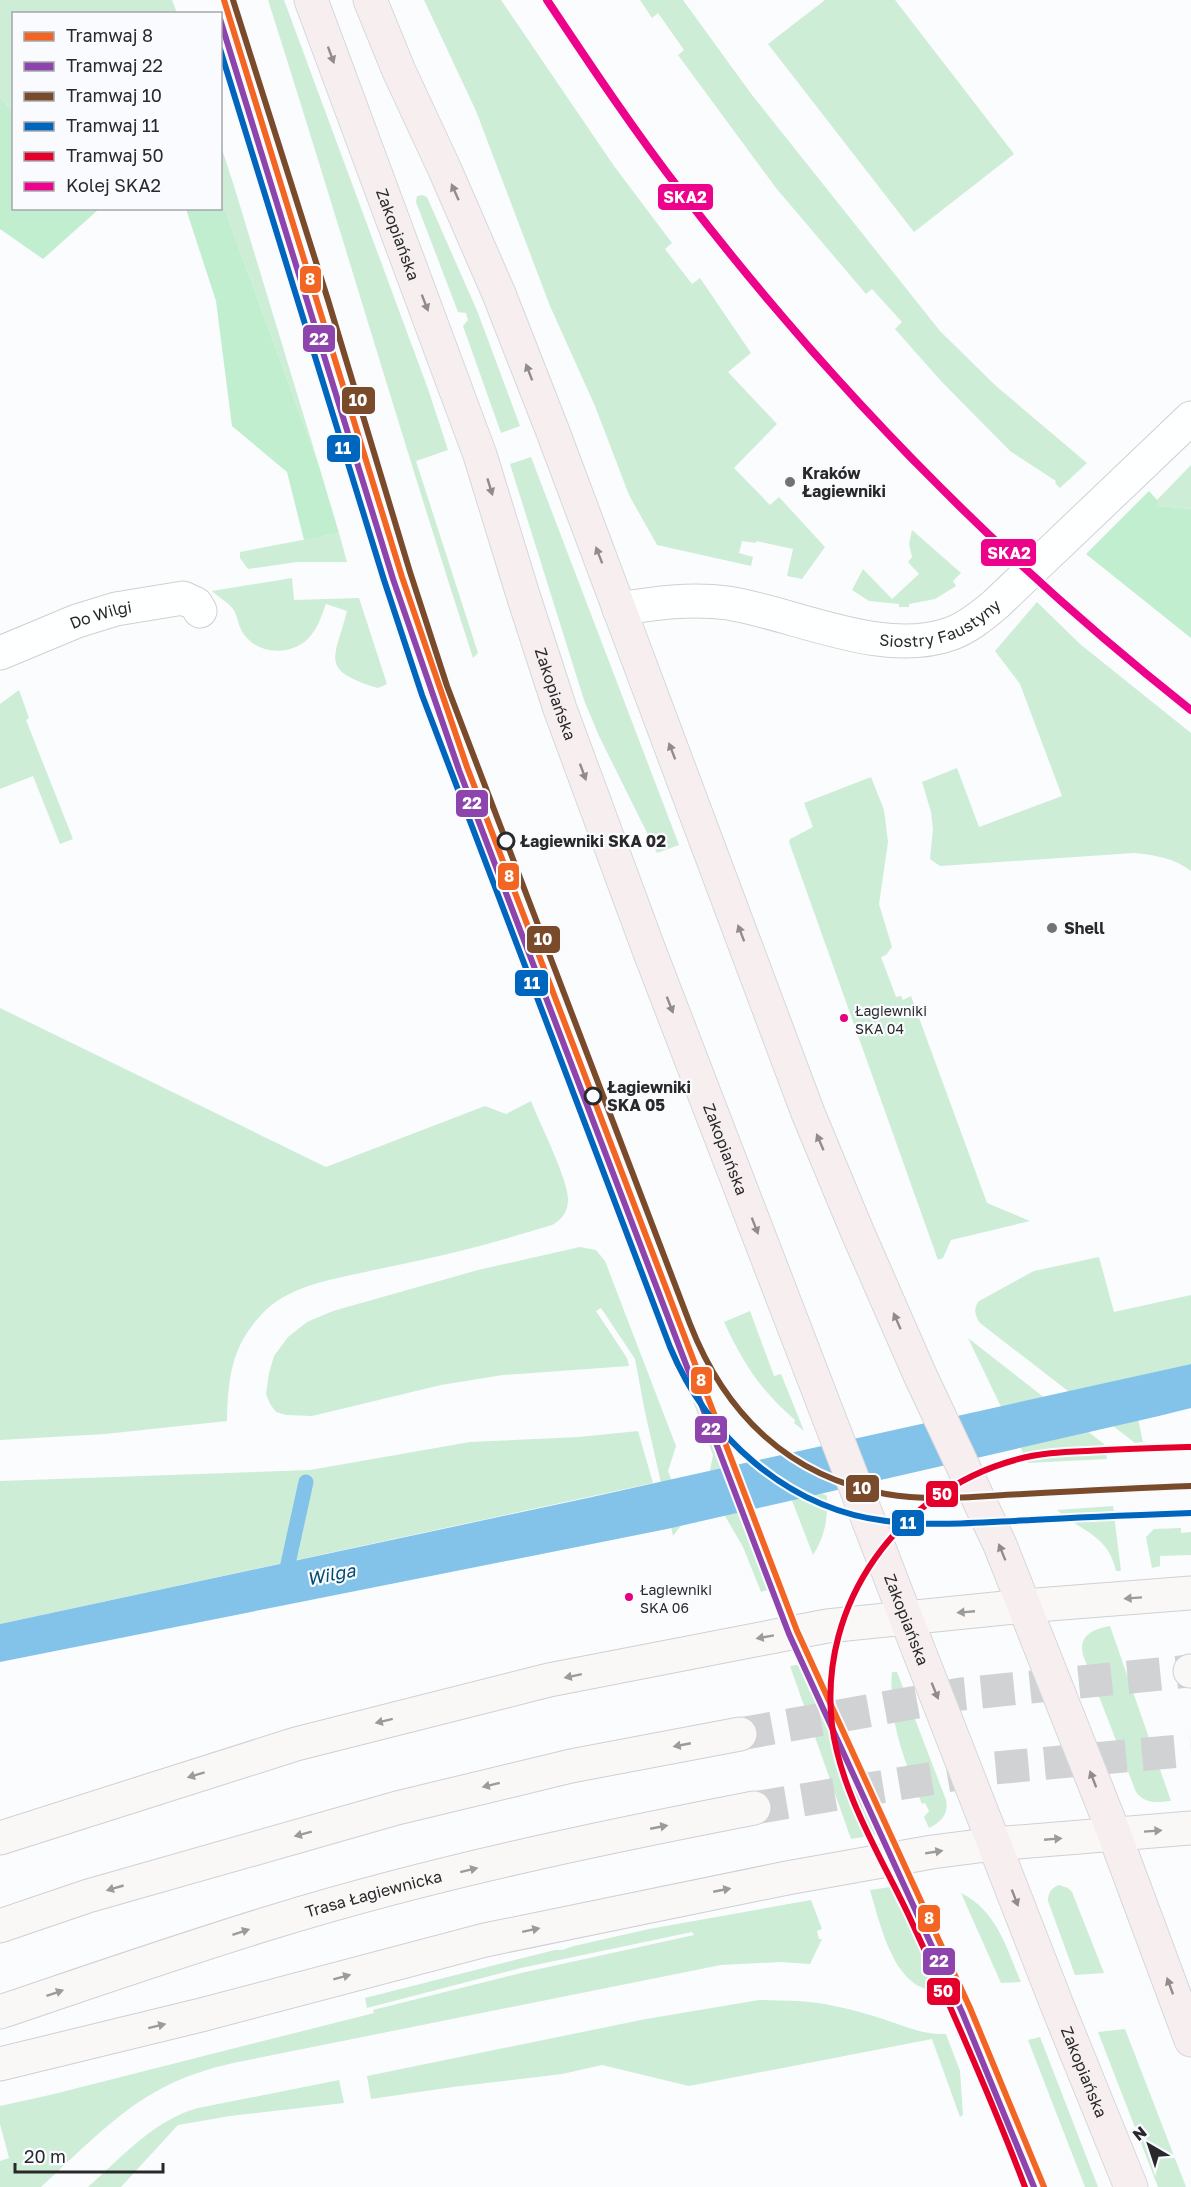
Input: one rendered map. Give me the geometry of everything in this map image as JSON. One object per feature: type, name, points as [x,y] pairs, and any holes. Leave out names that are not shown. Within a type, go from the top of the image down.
[{"type":"main road","name":"Zakopiańska","points":[[311,0],[476,444],[560,709],[649,950],[994,1844],[1131,2187]]},
{"type":"main road","points":[[370,0],[490,274],[619,609],[808,1113],[920,1375],[992,1528],[1114,1833],[1191,2040]]},
{"type":"main road","points":[[0,1839],[296,1744],[528,1686],[778,1634],[906,1617],[1191,1593]]},
{"type":"main road","points":[[0,1926],[88,1896],[397,1808],[571,1766],[740,1734]]},
{"type":"main road","name":"Trasa Łagiewnicka","points":[[0,2012],[278,1920],[411,1884],[633,1832],[754,1808]]},
{"type":"main road","points":[[0,2064],[201,2015],[485,1940],[834,1868],[994,1844],[1191,1828]]},
{"type":"street","name":"Siostry Faustyny","points":[[619,609],[677,601],[707,601],[764,611],[817,627],[902,642],[951,634],[980,618],[1005,597],[1191,418]]},
{"type":"street","name":"Do Wilgi","points":[[0,653],[77,621],[116,609],[183,598],[196,604],[200,611]]},
{"type":"green space","points":[[0,0],[172,0],[177,12],[12,12],[12,111],[0,97]]},
{"type":"green space","points":[[268,0],[284,0],[428,389],[448,450],[416,461],[478,653],[473,658],[421,494]]},
{"type":"green space","points":[[424,0],[501,0],[614,166],[672,243],[665,249],[692,284],[700,278],[751,353],[728,372],[777,424],[734,468],[770,505],[779,497],[825,547],[802,579],[787,576],[793,549],[756,541],[756,543],[742,541],[739,553],[753,557],[751,566],[657,545],[629,495],[595,406],[550,306],[476,111]]},
{"type":"green space","points":[[640,0],[683,0],[752,95],[940,331],[996,386],[1087,463],[1060,488],[1055,483],[1056,481],[1010,451],[941,381],[895,329],[902,322],[872,289],[866,294],[776,188],[678,55],[684,50],[658,13],[652,18]]},
{"type":"green space","points":[[825,0],[895,0],[1014,154],[914,232],[768,44]]},
{"type":"green space","points":[[0,97],[12,111],[12,210],[98,210],[43,259],[0,229]]},
{"type":"green space","points":[[222,149],[234,186],[319,466],[222,202]]},
{"type":"green space","points":[[417,196],[427,197],[478,313],[520,426],[501,433],[463,326],[468,320],[466,313],[458,312],[416,202]]},
{"type":"green space","points":[[222,202],[319,466],[339,533],[304,540],[287,472],[232,426],[216,301],[186,210],[222,210]]},
{"type":"green space","points":[[531,457],[679,845],[657,853],[599,736],[584,700],[510,464]]},
{"type":"green space","points":[[1191,465],[1191,509],[1157,506],[1157,500]]},
{"type":"green space","points":[[1149,491],[1157,500],[1157,506],[1191,509],[1191,638],[1086,554]]},
{"type":"green space","points":[[912,530],[961,573],[953,581],[956,586],[935,599],[909,604],[909,607],[869,601],[852,590],[863,569],[892,599],[919,574],[908,562],[912,557],[909,544]]},
{"type":"green space","points":[[339,533],[347,562],[297,562],[248,569],[240,558],[240,552]]},
{"type":"green space","points":[[292,578],[294,600],[359,598],[387,684],[378,688],[346,675],[339,668],[336,652],[347,611],[326,604],[317,627],[306,641],[290,649],[271,650],[254,644],[247,638],[241,630],[233,609],[212,591]]},
{"type":"green space","points":[[1037,602],[1080,644],[1191,733],[1191,871],[1164,858],[1134,853],[940,866],[930,859],[933,829],[931,812],[922,782],[957,768],[979,827],[1062,796],[1020,684],[995,651]]},
{"type":"green space","points":[[19,690],[29,718],[26,720],[73,839],[60,844],[33,776],[0,789],[0,704]]},
{"type":"green space","points":[[871,777],[884,810],[888,842],[879,904],[892,947],[886,955],[881,957],[896,997],[901,996],[903,1000],[911,996],[987,1203],[1030,1221],[951,1240],[943,1258],[938,1260],[789,842],[790,839],[813,827],[804,803]]},
{"type":"green space","points":[[0,1008],[326,1167],[485,1106],[506,1114],[531,1101],[567,1190],[566,1211],[552,1225],[456,1252],[329,1280],[285,1296],[261,1315],[243,1339],[230,1377],[227,1421],[105,1434],[0,1440]]},
{"type":"green space","points":[[580,1247],[596,1250],[605,1261],[676,1446],[668,1471],[683,1510],[683,1523],[673,1536],[635,1359],[601,1308],[596,1311],[627,1358],[629,1366],[503,1375],[441,1385],[312,1416],[286,1415],[276,1412],[270,1404],[266,1394],[274,1356],[288,1337],[307,1322],[333,1311],[478,1270]]},
{"type":"green space","points":[[1099,1257],[1114,1312],[1191,1295],[1191,1364],[1129,1378],[1143,1442],[1135,1443],[980,1323],[976,1315],[975,1309],[979,1301],[1034,1271]]},
{"type":"green space","points":[[750,1311],[774,1376],[781,1374],[804,1431],[794,1423],[795,1420],[772,1398],[754,1375],[738,1351],[724,1322]]},
{"type":"green space","points":[[669,1328],[765,1583],[768,1583],[771,1589],[761,1592],[743,1547],[711,1492],[708,1481],[713,1455],[666,1329]]},
{"type":"green space","points":[[968,1338],[1104,1444],[1107,1459],[1028,1463]]},
{"type":"green space","points":[[638,1431],[653,1483],[0,1624],[0,1481],[310,1470],[470,1442],[579,1437]]},
{"type":"green space","points":[[790,1476],[827,1496],[825,1527],[813,1555],[786,1485]]},
{"type":"green space","points":[[1113,1506],[1121,1571],[1116,1571],[1107,1549],[1100,1541],[1057,1510]]},
{"type":"green space","points":[[1181,1528],[1181,1533],[1191,1532],[1191,1555],[1160,1556],[1160,1566],[1152,1568],[1146,1537],[1154,1529]]},
{"type":"green space","points":[[1110,1626],[1171,1801],[1148,1801],[1136,1792],[1083,1655],[1082,1648],[1085,1638],[1093,1631]]},
{"type":"green space","points":[[802,1664],[806,1674],[803,1676],[875,1830],[878,1829],[880,1834],[851,1839],[790,1666]]},
{"type":"green space","points":[[892,1672],[897,1672],[946,1800],[947,1805],[943,1817],[929,1828],[924,1817],[929,1811],[925,1803],[922,1804],[915,1787],[895,1724],[892,1708]]},
{"type":"green space","points":[[904,1885],[951,1989],[926,1989],[912,1982],[902,1972],[888,1946],[870,1890]]},
{"type":"green space","points":[[1059,1885],[1072,1892],[1104,1973],[1075,1975],[1048,1901],[1050,1891]]},
{"type":"green space","points":[[961,1893],[973,1901],[992,1920],[1005,1943],[1021,1982],[1001,1983]]},
{"type":"green space","points":[[811,1900],[822,1929],[817,1931],[819,1939],[822,1939],[810,1964],[780,1962],[721,1965],[216,2067],[175,2082],[125,2112],[41,2187],[0,2187],[0,2161],[9,2158],[0,2124],[0,2106],[374,2013],[373,2010],[521,1973],[694,1935],[692,1932],[521,1968],[367,2008],[365,1998],[649,1929]]},
{"type":"green space","points":[[759,2000],[825,2004],[865,2013],[921,2032],[946,2034],[960,2071],[963,2115],[960,2117],[932,2039],[689,2086],[602,2065],[562,2074],[371,2099],[367,2076],[646,2019]]},
{"type":"green space","points":[[1125,2029],[1186,2187],[1158,2187],[1098,2032]]},
{"type":"green space","points":[[1040,2037],[1098,2187],[1085,2187],[1028,2040]]},
{"type":"green space","points":[[339,2080],[344,2103],[230,2116],[178,2125],[121,2187],[88,2187],[153,2130],[182,2114],[198,2108]]},
{"type":"water","name":"Wilga","points":[[1191,1364],[1191,1408],[667,1529],[0,1662],[0,1624],[592,1497]]},
{"type":"waterway","points":[[284,1582],[306,1482]]},
{"type":"tunnel","points":[[740,1734],[961,1694],[1190,1671]]},
{"type":"tunnel","points":[[754,1808],[994,1768],[1191,1750]]},
{"type":"tram line","name":"8","points":[[224,0],[402,577],[467,767],[797,1631],[970,2008],[1044,2187]]},
{"type":"tram line","name":"10","points":[[233,0],[447,686],[690,1324],[704,1356],[722,1386],[742,1413],[765,1436],[791,1456],[819,1473],[851,1486],[886,1494],[920,1498],[954,1498],[1191,1486]]},
{"type":"tram line","name":"22","points":[[222,25],[393,579],[459,770],[789,1634],[962,2012],[1034,2187]]},
{"type":"tram line","name":"11","points":[[222,55],[384,580],[422,695],[670,1347],[686,1380],[705,1410],[728,1438],[755,1463],[784,1484],[816,1501],[850,1514],[904,1523],[941,1524],[1191,1513]]},
{"type":"tram line","name":"50","points":[[1025,2187],[954,2017],[909,1916],[852,1799],[843,1774],[832,1725],[831,1680],[838,1637],[853,1596],[875,1559],[902,1526],[936,1498],[973,1476],[1015,1460],[1042,1454],[1190,1447]]},
{"type":"rail line","name":"SKA2","points":[[547,0],[630,123],[683,194],[739,265],[858,402],[986,532],[1121,653],[1191,710]]},
{"type":"place","name":"Kraków Łagiewniki","points":[[790,482]]},
{"type":"place","name":"Łagiewniki SKA 02","points":[[506,841]]},
{"type":"place","name":"Shell","points":[[1052,928]]},
{"type":"place","name":"Łagiewniki SKA 04","points":[[844,1018]]},
{"type":"place","name":"Łagiewniki SKA 05","points":[[593,1096]]},
{"type":"place","name":"Łagiewniki SKA 06","points":[[629,1597]]}]
